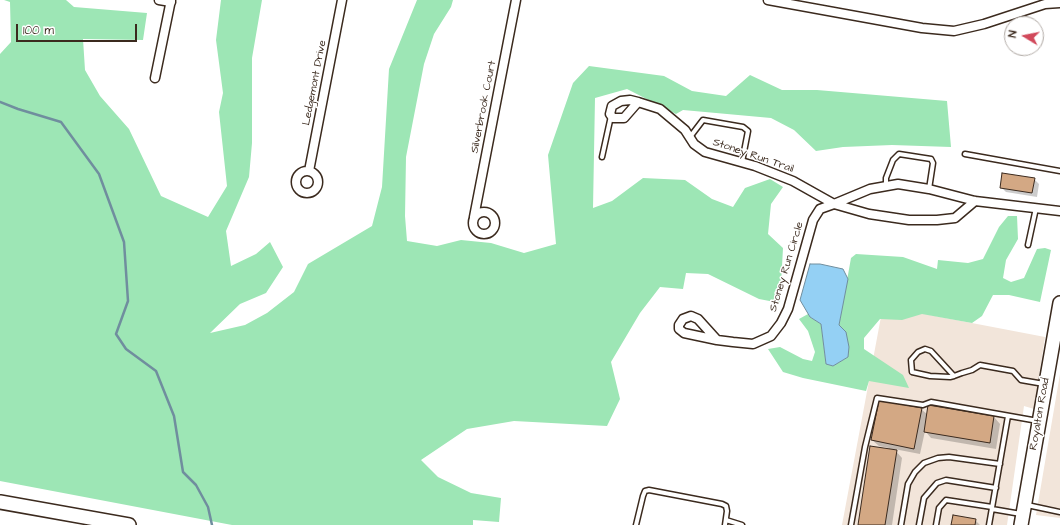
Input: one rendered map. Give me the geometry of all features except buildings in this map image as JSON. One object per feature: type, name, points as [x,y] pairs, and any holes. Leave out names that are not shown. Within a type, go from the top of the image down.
[{"type":"main road","name":"Royalton Road","points":[[1023,515],[1045,384],[1056,341],[1060,303]]},
{"type":"main road","points":[[0,502],[129,525]]},
{"type":"street","points":[[155,78],[171,1],[159,0]]},
{"type":"street","name":"Ledgemont Drive","points":[[309,171],[342,0]]},
{"type":"street","name":"Silverbrook Court","points":[[474,218],[516,0]]},
{"type":"street","points":[[768,0],[922,28],[954,31],[984,24],[1046,4],[1060,3]]},
{"type":"street","name":"Stoney Run Trail","points":[[611,116],[612,106],[621,101],[630,100],[660,109],[685,130],[694,144],[705,152],[793,181],[834,204],[875,215],[909,220],[937,220],[955,218],[975,201]]},
{"type":"street","points":[[611,116],[618,119],[624,118],[638,102]]},
{"type":"street","points":[[834,204],[870,189],[898,184],[929,189],[975,201],[1060,211]]},
{"type":"street","name":"Stoney Run Circle","points":[[717,340],[754,344],[771,336],[782,323],[788,309],[813,220],[820,209],[834,204]]},
{"type":"lane","points":[[602,157],[611,116]]},
{"type":"lane","points":[[690,137],[703,120],[743,127],[748,131],[742,163]]},
{"type":"lane","points":[[886,186],[886,178],[893,160],[899,154],[931,159],[933,163],[929,189]]},
{"type":"lane","points":[[965,154],[1060,170]]},
{"type":"lane","points":[[1028,245],[1036,208]]},
{"type":"lane","points":[[954,376],[931,351],[925,349],[918,352],[911,360],[912,372],[930,376],[954,376],[980,365],[1013,370],[1021,380],[1045,384]]},
{"type":"lane","points":[[851,525],[865,447],[877,398],[923,405],[931,402],[1038,421]]},
{"type":"lane","points":[[989,525],[1008,416]]},
{"type":"lane","points":[[901,525],[908,484],[915,472],[924,463],[938,458],[949,457],[1000,464]]},
{"type":"lane","points":[[919,525],[924,498],[937,483],[946,480],[996,488]]},
{"type":"lane","points":[[636,525],[642,496],[649,490],[722,504],[726,506],[727,511],[725,522],[742,525]]},
{"type":"lane","points":[[936,525],[939,508],[946,500],[1023,515],[1044,508],[1060,512]]},
{"type":"shaded area","points":[[883,306],[1045,337],[1034,409],[1024,406],[1007,525],[842,525]]},
{"type":"shaded area","points":[[1060,374],[1060,518],[1036,515]]},
{"type":"green space","points":[[4,0],[66,0],[74,7],[147,13],[143,40],[83,39],[85,70],[100,96],[129,129],[161,196],[208,217],[227,186],[219,112],[223,93],[216,40],[221,0],[262,0],[252,58],[252,143],[249,177],[226,231],[231,266],[256,254],[270,242],[283,267],[266,293],[240,304],[210,333],[245,325],[267,313],[294,292],[308,264],[372,226],[382,187],[389,69],[417,0],[453,0],[451,7],[434,34],[424,64],[406,157],[405,216],[407,241],[437,246],[461,240],[491,243],[524,253],[556,244],[548,155],[573,83],[589,66],[664,76],[692,91],[726,96],[750,75],[782,90],[817,90],[947,101],[951,147],[892,145],[843,147],[816,151],[794,130],[771,118],[683,110],[676,114],[627,89],[595,98],[593,208],[612,201],[643,178],[685,180],[712,199],[733,207],[745,188],[770,179],[783,187],[771,204],[768,234],[783,248],[780,303],[759,299],[708,274],[686,273],[683,289],[660,287],[640,313],[611,362],[620,399],[607,426],[514,421],[467,429],[421,460],[438,477],[471,493],[501,498],[499,522],[473,520],[473,525],[232,525],[0,481],[0,54],[11,42],[10,2]]},
{"type":"green space","points":[[1008,216],[1017,216],[1018,239],[1006,260],[1003,278],[1011,282],[1024,278],[1037,249],[1045,248],[1051,250],[1040,302],[1009,295],[993,295],[982,316],[972,323],[922,314],[902,320],[880,319],[864,338],[864,349],[903,375],[909,388],[869,381],[866,391],[803,378],[783,372],[768,349],[780,347],[803,359],[812,361],[815,352],[808,331],[799,319],[808,314],[821,324],[826,364],[833,366],[848,357],[839,325],[851,258],[856,254],[903,257],[937,269],[938,260],[968,263],[983,259],[999,227]]},
{"type":"water","points":[[810,264],[820,264],[843,269],[848,279],[839,325],[846,332],[849,347],[848,357],[833,366],[826,364],[821,324],[810,317],[800,300]]},
{"type":"waterway","points":[[0,102],[61,122],[99,174],[124,242],[128,301],[116,334],[126,349],[156,371],[174,416],[183,472],[196,485],[208,507],[212,525]]}]
